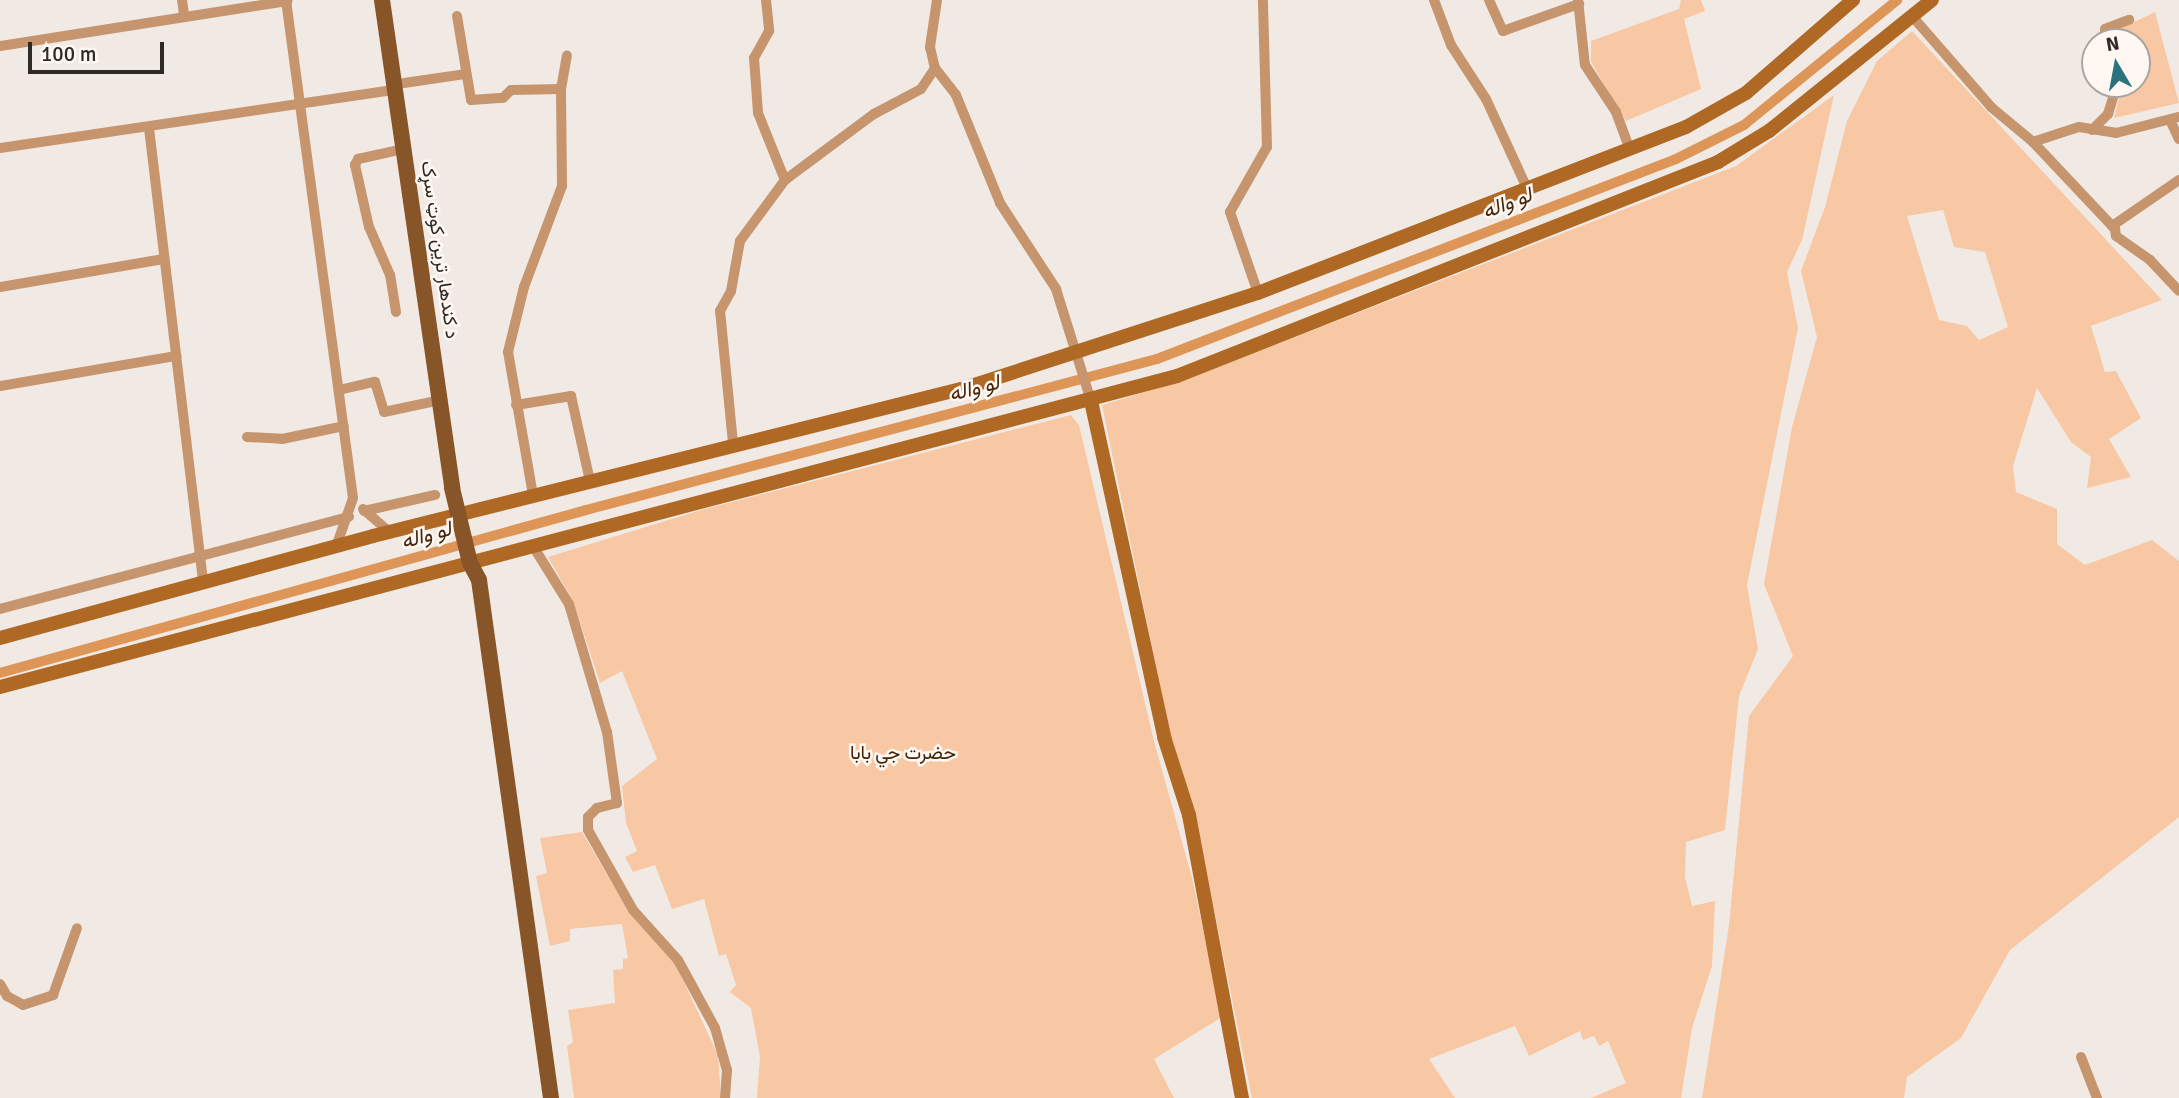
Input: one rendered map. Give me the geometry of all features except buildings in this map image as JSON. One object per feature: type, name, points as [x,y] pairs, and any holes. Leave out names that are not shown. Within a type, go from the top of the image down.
[{"type":"main road","name":"د کندهار ترين کوټ سړک","points":[[382,0],[400,87],[461,488],[458,516]]},
{"type":"main road","name":"د کندهار ترين کوټ سړک","points":[[392,0],[404,149],[458,516]]},
{"type":"main road","points":[[458,516],[468,558],[479,580],[542,1098]]},
{"type":"main road","points":[[505,795],[551,1098]]},
{"type":"street","points":[[182,0],[184,15]]},
{"type":"street","points":[[0,46],[286,0],[354,498],[336,547]]},
{"type":"street","points":[[766,0],[769,31],[754,58],[758,113],[785,180]]},
{"type":"street","points":[[1258,293],[1230,212],[1268,147],[1263,0]]},
{"type":"street","points":[[1434,0],[1451,45],[1486,99],[1526,186]]},
{"type":"street","points":[[1489,0],[1503,31],[1579,2],[1584,65],[1616,112],[1630,150]]},
{"type":"street","points":[[0,638],[389,532],[733,443],[965,388],[1258,293],[1526,186],[1630,150],[1686,127],[1746,93],[1853,0]]},
{"type":"street","points":[[0,687],[468,558],[533,546],[1089,396],[1177,376],[1718,162],[1769,131],[1932,0]]},
{"type":"street","points":[[941,2],[930,47],[935,68],[956,95],[1000,203],[1056,289],[1078,353],[1164,737],[1189,815],[1242,1098]]},
{"type":"street","points":[[457,16],[473,100],[503,98],[511,90],[561,89]]},
{"type":"street","points":[[1912,16],[1991,107],[2033,142],[2112,226],[2116,236],[2150,260],[2179,291]]},
{"type":"street","points":[[2108,28],[2129,20]]},
{"type":"street","points":[[533,495],[508,352],[524,287],[562,186],[561,89],[566,55]]},
{"type":"street","points":[[733,443],[720,312],[731,291],[740,241],[785,180],[874,114],[921,89],[935,68]]},
{"type":"street","points":[[0,148],[302,104],[466,74]]},
{"type":"street","points":[[2092,130],[2108,114],[2112,98]]},
{"type":"street","points":[[2033,142],[2079,127],[2116,133],[2175,119],[2179,139]]},
{"type":"street","points":[[149,128],[203,583]]},
{"type":"street","points":[[396,312],[390,275],[369,227],[355,164],[358,159],[404,149]]},
{"type":"street","points":[[2112,226],[2179,180]]},
{"type":"street","points":[[0,287],[164,259]]},
{"type":"street","points":[[0,386],[176,356]]},
{"type":"street","points":[[339,390],[375,382],[384,412],[440,400]]},
{"type":"street","points":[[516,405],[572,396],[590,481]]},
{"type":"street","points":[[247,437],[282,439],[344,426]]},
{"type":"street","points":[[364,511],[435,495]]},
{"type":"street","points":[[354,498],[364,511],[389,532]]},
{"type":"street","points":[[0,609],[349,517]]},
{"type":"street","points":[[533,546],[569,604],[607,733],[617,803],[597,808],[588,817],[588,830],[633,910],[678,960],[715,1028],[727,1070],[725,1098]]},
{"type":"street","points":[[0,984],[7,996],[23,1005],[53,995],[77,928]]},
{"type":"street","points":[[2081,1057],[2097,1098]]},
{"type":"green space","points":[[1681,0],[1701,0],[1705,11],[1684,19],[1701,89],[1626,121],[1591,62],[1591,41],[1679,9]]},
{"type":"green space","points":[[2155,12],[2179,103],[2114,118],[2119,98],[2151,98],[2151,28],[2121,28]]},
{"type":"green space","points":[[1912,31],[2162,300],[2091,326],[2105,372],[2116,371],[2141,418],[2109,439],[2131,477],[2087,488],[2091,457],[2071,442],[2037,388],[2013,466],[2016,492],[2057,509],[2057,544],[2085,565],[2152,540],[2179,561],[2179,817],[2010,950],[1961,1038],[1907,1077],[1904,1098],[1702,1098],[1729,925],[1749,716],[1793,656],[1764,584],[1792,427],[1817,337],[1801,271],[1825,207],[1847,121],[1877,61]],"holes":[[[1943,210],[1954,247],[1985,252],[2008,327],[1979,340],[1967,326],[1939,320],[1907,216]]]},
{"type":"green space","points":[[1834,95],[1802,240],[1787,272],[1798,328],[1747,585],[1758,649],[1739,696],[1725,830],[1686,842],[1685,877],[1692,906],[1715,901],[1712,966],[1692,1028],[1681,1098],[1591,1098],[1626,1083],[1608,1041],[1599,1046],[1594,1036],[1583,1040],[1580,1031],[1529,1056],[1515,1026],[1429,1059],[1455,1098],[1252,1098],[1194,811],[1170,734],[1102,405],[1182,381],[1736,166]]},
{"type":"green space","name":"حضرت جي بابا","points":[[1071,415],[1079,425],[1154,741],[1192,878],[1222,1017],[1154,1059],[1174,1098],[757,1098],[760,1057],[751,1008],[730,992],[736,985],[726,954],[719,956],[704,899],[672,909],[655,865],[633,872],[625,857],[637,851],[626,823],[622,786],[657,759],[622,671],[600,683],[573,601],[548,557],[701,510]]},
{"type":"green space","points":[[582,832],[630,914],[675,963],[718,1055],[721,1098],[574,1098],[567,1046],[573,1042],[568,1010],[615,1003],[613,970],[623,969],[623,959],[628,958],[622,924],[570,929],[570,941],[550,946],[536,876],[547,873],[540,838]]},
{"type":"waterway","name":"لو واله","points":[[0,673],[586,510],[1157,359],[1676,159],[1744,125],[1897,0]]}]
